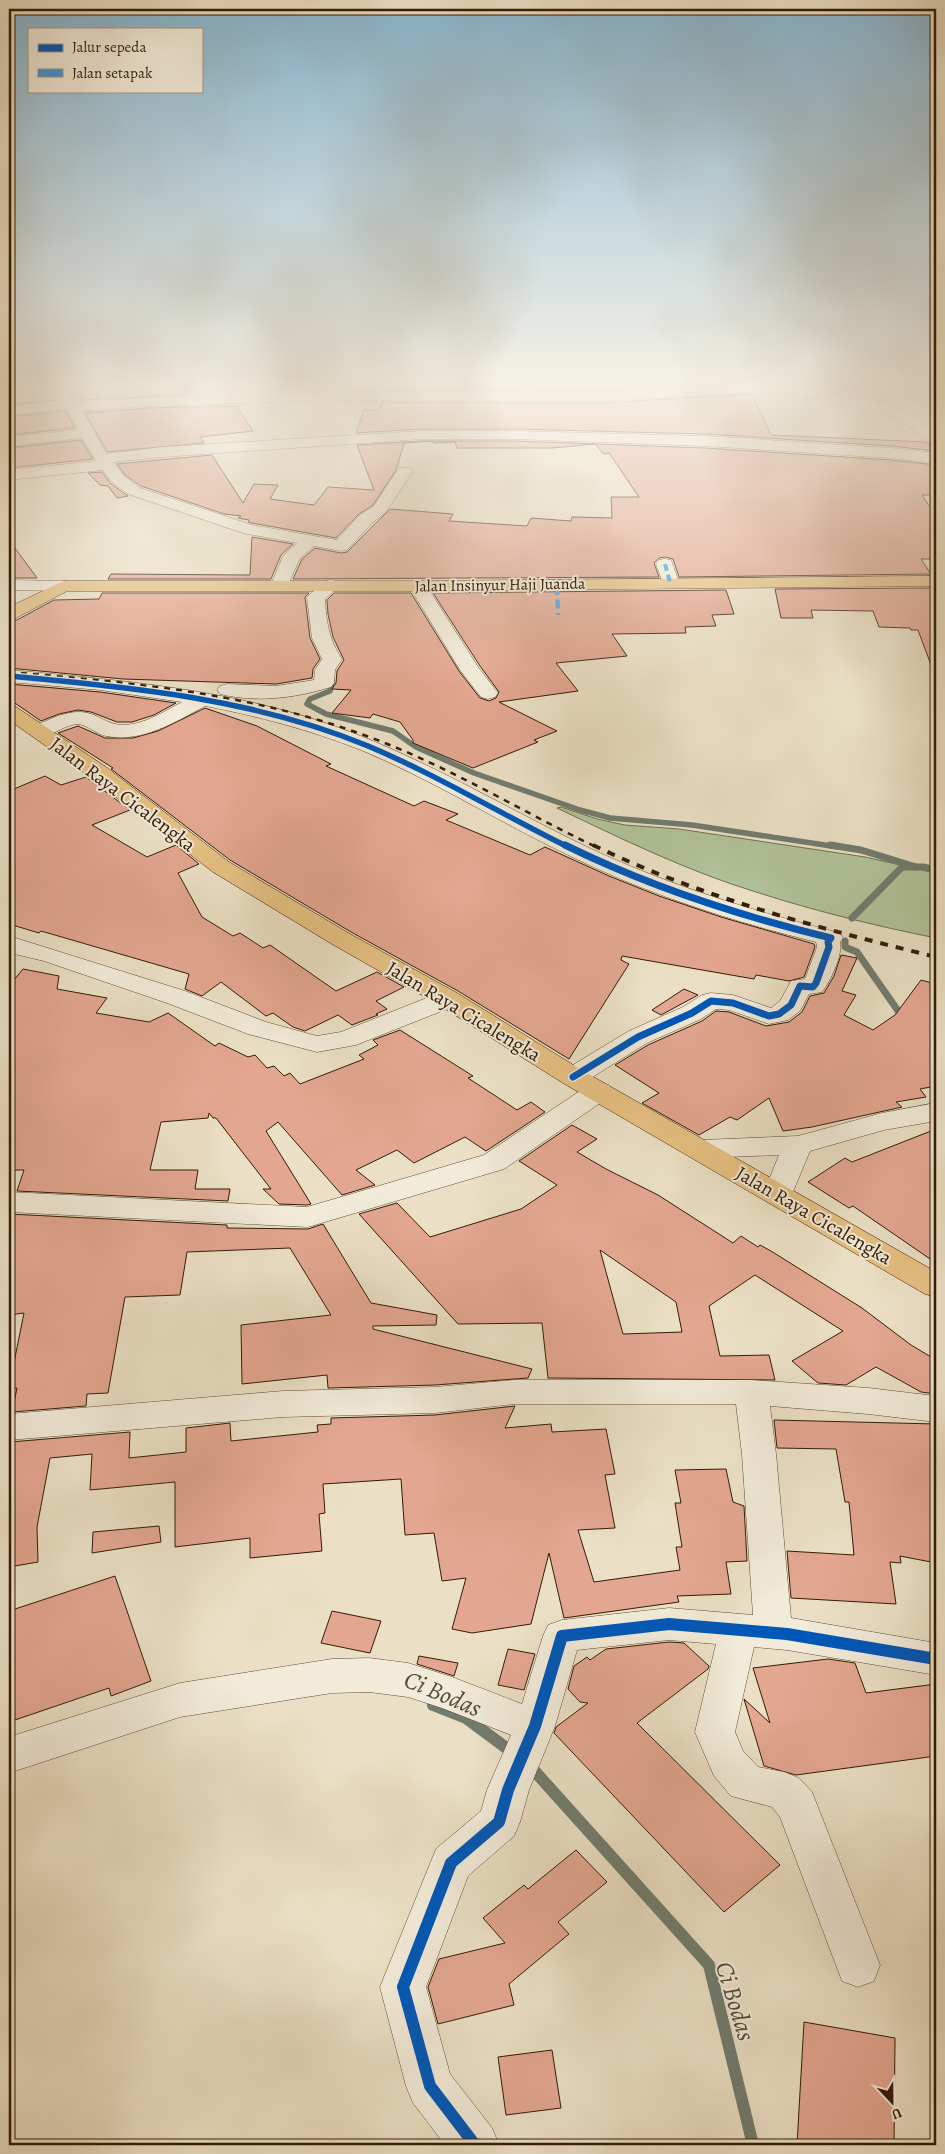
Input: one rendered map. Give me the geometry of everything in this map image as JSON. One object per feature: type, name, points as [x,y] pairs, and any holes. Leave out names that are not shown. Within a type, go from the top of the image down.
[{"type":"main road","name":"Jalan Insinyur Haji Juanda","points":[[64,586],[418,586],[670,582],[936,581]]},
{"type":"main road","points":[[9,612],[64,586]]},
{"type":"main road","name":"Jalan Raya Cicalengka","points":[[9,711],[98,772],[221,867],[341,939],[448,999],[573,1077],[936,1286]]},
{"type":"street","points":[[128,487],[134,491],[250,529],[341,546],[366,519],[380,509],[396,487]]},
{"type":"street","points":[[280,585],[292,556],[312,540]]},
{"type":"street","points":[[665,564],[670,582]]},
{"type":"street","points":[[9,585],[64,586]]},
{"type":"street","points":[[9,667],[264,693],[301,690],[324,683],[332,659],[327,654],[320,636],[320,626],[316,610],[316,597],[331,585]]},
{"type":"street","points":[[418,586],[470,670],[488,693]]},
{"type":"street","points":[[9,676],[77,682],[202,699],[306,724],[368,746],[427,774],[529,827],[639,878],[747,917],[831,938],[828,942],[829,947],[823,958],[817,982],[813,987],[800,986],[791,1005],[779,1014],[769,1016],[733,1003],[711,1001],[692,1013],[638,1037],[573,1077]]},
{"type":"street","points":[[39,732],[65,721],[80,718],[86,718],[104,729],[138,729],[168,717],[202,699]]},
{"type":"street","points":[[9,943],[19,948],[52,956],[176,997],[257,1028],[317,1044],[347,1038],[448,999]]},
{"type":"street","points":[[9,1202],[308,1217],[494,1162],[599,1091]]},
{"type":"street","points":[[702,1150],[798,1145],[882,1122],[936,1112]]},
{"type":"street","points":[[778,1194],[798,1145]]},
{"type":"street","points":[[9,1427],[283,1404],[435,1400],[514,1392],[713,1390],[868,1401],[936,1409]]},
{"type":"street","points":[[751,1392],[759,1454],[756,1631],[714,1732],[728,1763],[746,1783],[784,1791],[797,1806],[858,1965]]},
{"type":"street","points":[[475,2145],[430,2086],[404,1987],[451,1863],[499,1822],[508,1790],[532,1730],[562,1636],[669,1624],[756,1631],[936,1659]]},
{"type":"street","points":[[9,1754],[180,1700],[332,1676],[369,1675],[408,1680],[452,1694],[532,1730]]},
{"type":"green space","points":[[561,807],[597,819],[625,825],[679,829],[865,857],[936,873],[936,938],[823,912],[730,884],[655,854],[557,808]]},
{"type":"building","points":[[108,487],[115,487],[128,496],[117,498]]},
{"type":"building","points":[[143,487],[232,487],[243,503],[253,487],[277,487],[270,499],[314,505],[328,487],[374,490],[373,487],[385,487],[373,505],[359,514],[336,538],[248,522],[249,520],[238,518],[241,516],[224,514]]},
{"type":"building","points":[[632,487],[936,487],[936,495],[922,495],[934,513],[930,513],[936,525],[936,559],[921,559],[931,574],[679,577],[673,559],[665,557],[659,558],[654,563],[659,577],[293,579],[302,559],[315,548],[341,553],[347,552],[390,509],[453,514],[449,521],[527,526],[531,518],[571,521],[572,517],[612,518],[611,497],[639,497]]},
{"type":"building","points":[[252,537],[293,544],[281,555],[271,579],[108,579],[111,574],[250,575]]},
{"type":"building","points":[[9,540],[37,578],[9,578]]},
{"type":"building","points":[[936,588],[936,672],[934,673],[918,630],[879,627],[873,611],[811,610],[813,618],[781,618],[775,589]]},
{"type":"building","points":[[726,590],[734,614],[712,615],[716,626],[685,627],[686,633],[612,634],[627,656],[556,663],[578,691],[499,702],[557,731],[534,740],[538,742],[473,768],[413,743],[413,740],[400,722],[373,714],[370,718],[332,713],[351,690],[332,689],[336,683],[337,671],[344,660],[333,637],[328,614],[327,600],[334,593],[411,593],[459,671],[480,698],[489,701],[496,698],[499,692],[433,593]]},
{"type":"building","points":[[102,593],[309,593],[305,597],[310,638],[320,659],[313,669],[312,678],[276,684],[123,679],[9,668],[9,621],[17,620],[54,600],[99,599]]},
{"type":"building","points":[[9,684],[100,692],[176,703],[154,715],[132,722],[117,722],[91,712],[78,710],[59,714],[41,721],[9,699]]},
{"type":"building","points":[[205,708],[257,726],[331,764],[326,766],[414,806],[424,801],[458,814],[446,820],[530,855],[545,847],[659,896],[721,917],[814,944],[815,947],[804,977],[789,981],[756,975],[754,979],[622,956],[621,960],[629,964],[569,1059],[458,991],[351,932],[230,860],[111,769],[113,768],[58,733],[78,726],[105,738],[133,738],[158,731]]},
{"type":"building","points":[[45,776],[61,785],[86,777],[130,810],[92,825],[147,857],[176,845],[199,864],[178,873],[202,917],[233,936],[240,933],[263,948],[270,945],[336,991],[377,972],[404,987],[376,1001],[387,1009],[376,1014],[378,1015],[352,1025],[338,1015],[305,1031],[293,1027],[273,1013],[266,1016],[221,982],[202,996],[185,989],[189,974],[41,931],[39,933],[9,924],[9,791]]},
{"type":"building","points":[[841,955],[857,958],[842,991],[856,995],[844,1015],[873,1030],[895,1015],[921,980],[936,984],[936,1086],[920,1089],[926,1097],[896,1102],[902,1107],[812,1127],[783,1131],[769,1098],[737,1120],[730,1117],[699,1135],[642,1103],[659,1093],[615,1065],[648,1045],[702,1021],[716,1011],[729,1012],[766,1026],[789,1022],[802,1012],[810,996],[824,993],[834,976]]},
{"type":"building","points":[[23,969],[59,976],[57,989],[107,998],[96,1013],[149,1022],[168,1013],[215,1046],[219,1043],[248,1057],[255,1055],[267,1068],[274,1066],[284,1076],[290,1073],[300,1084],[364,1059],[359,1055],[378,1045],[373,1040],[400,1030],[473,1076],[468,1078],[517,1110],[531,1102],[545,1112],[486,1151],[465,1137],[414,1163],[397,1150],[356,1170],[375,1185],[342,1195],[278,1122],[266,1131],[311,1204],[307,1205],[279,1204],[263,1189],[271,1189],[216,1118],[213,1118],[209,1113],[208,1118],[161,1122],[150,1170],[198,1170],[195,1189],[230,1189],[228,1201],[17,1191],[24,1170],[9,1170],[9,986]]},
{"type":"building","points":[[684,989],[698,995],[661,1015],[652,1010]]},
{"type":"building","points":[[572,1125],[597,1139],[577,1152],[658,1195],[733,1243],[741,1236],[758,1247],[760,1245],[771,1251],[862,1308],[911,1345],[936,1360],[936,1394],[921,1392],[876,1367],[846,1385],[818,1383],[792,1361],[843,1331],[755,1275],[709,1306],[720,1356],[769,1355],[775,1380],[548,1378],[542,1323],[458,1324],[359,1214],[397,1203],[430,1237],[521,1209],[557,1185],[519,1161]],"holes":[[[600,1250],[676,1302],[682,1332],[623,1334]]]},
{"type":"building","points":[[936,1129],[936,1263],[853,1206],[849,1208],[808,1182],[845,1158],[852,1162]]},
{"type":"building","points":[[9,1214],[227,1225],[227,1228],[308,1229],[323,1224],[371,1303],[437,1315],[436,1325],[373,1326],[373,1329],[532,1369],[528,1378],[435,1385],[328,1388],[327,1375],[242,1384],[241,1325],[331,1315],[290,1248],[187,1252],[180,1295],[125,1297],[108,1393],[87,1394],[86,1406],[12,1412],[17,1388],[9,1387],[24,1313],[9,1315]]},
{"type":"building","points":[[515,1406],[505,1428],[551,1424],[552,1432],[606,1429],[615,1474],[605,1475],[615,1528],[578,1530],[594,1582],[680,1570],[676,1547],[682,1547],[675,1503],[681,1503],[675,1470],[726,1469],[733,1502],[744,1506],[747,1561],[726,1562],[731,1594],[677,1596],[679,1602],[564,1618],[549,1553],[531,1624],[472,1633],[452,1629],[466,1578],[442,1581],[434,1533],[405,1535],[401,1479],[323,1484],[325,1513],[319,1514],[322,1551],[250,1558],[250,1538],[175,1547],[175,1482],[90,1490],[92,1454],[50,1458],[37,1527],[38,1562],[9,1567],[10,1442],[130,1432],[129,1458],[186,1452],[186,1428],[230,1423],[231,1441],[318,1432],[317,1425],[331,1424],[331,1418],[435,1415]]},
{"type":"building","points":[[774,1420],[936,1424],[936,1563],[900,1556],[901,1563],[890,1562],[896,1604],[791,1598],[787,1551],[854,1555],[849,1502],[845,1502],[836,1449],[777,1448]]},
{"type":"building","points":[[159,1526],[161,1542],[92,1553],[93,1532]]},
{"type":"building","points":[[115,1576],[151,1681],[111,1696],[109,1688],[9,1722],[9,1611]]},
{"type":"building","points":[[332,1611],[381,1621],[370,1653],[321,1643]]},
{"type":"building","points":[[669,1642],[684,1643],[709,1666],[708,1669],[637,1723],[780,1865],[724,1912],[554,1733],[556,1727],[588,1703],[580,1702],[568,1689],[574,1666],[587,1657],[590,1660],[606,1649]]},
{"type":"building","points":[[508,1649],[535,1654],[524,1690],[498,1685]]},
{"type":"building","points":[[419,1656],[458,1663],[454,1676],[417,1664]]},
{"type":"building","points":[[828,1659],[855,1663],[866,1693],[936,1684],[936,1756],[796,1775],[764,1766],[744,1699],[770,1723],[753,1668]]},
{"type":"building","points":[[576,1850],[607,1882],[558,1922],[569,1934],[509,1984],[514,2005],[438,2024],[428,1987],[439,1959],[505,1943],[483,1918],[524,1885],[528,1889]]},
{"type":"building","points":[[804,2022],[895,2038],[894,2145],[797,2145]]},
{"type":"building","points":[[552,2050],[561,2108],[506,2115],[498,2057]]},
{"type":"waterway","points":[[332,683],[330,691],[310,699],[307,704],[326,714],[393,731],[416,747],[474,773],[580,810],[610,818],[692,825],[838,847]]},
{"type":"waterway","points":[[830,845],[861,850],[916,867]]},
{"type":"waterway","points":[[852,918],[902,867],[916,867]]},
{"type":"waterway","points":[[916,867],[936,870]]},
{"type":"waterway","points":[[845,941],[845,947],[857,952],[903,1018]]},
{"type":"waterway","name":"Ci Bodas","points":[[433,1705],[466,1718],[513,1753]]},
{"type":"waterway","name":"Ci Bodas","points":[[530,1766],[709,1965],[753,2145]]},
{"type":"railway","points":[[9,672],[187,691],[275,708],[318,720],[361,734],[451,772],[596,847]]},
{"type":"railway","points":[[593,845],[634,864],[719,896],[805,923],[936,957]]},
{"type":"marked path","points":[[665,564],[670,582]]},
{"type":"marked path","points":[[557,583],[558,615]]},
{"type":"cycle path","points":[[9,676],[146,690],[192,697],[237,706],[325,730],[395,758],[579,852],[640,879],[734,912],[831,938],[828,942],[829,947],[816,983],[813,987],[800,986],[791,1005],[779,1014],[769,1016],[733,1003],[711,1001],[692,1013],[638,1037],[573,1077]]},
{"type":"cycle path","points":[[475,2145],[430,2086],[403,1987],[451,1863],[499,1822],[508,1790],[535,1726],[562,1636],[669,1624],[787,1634],[936,1659]]}]
